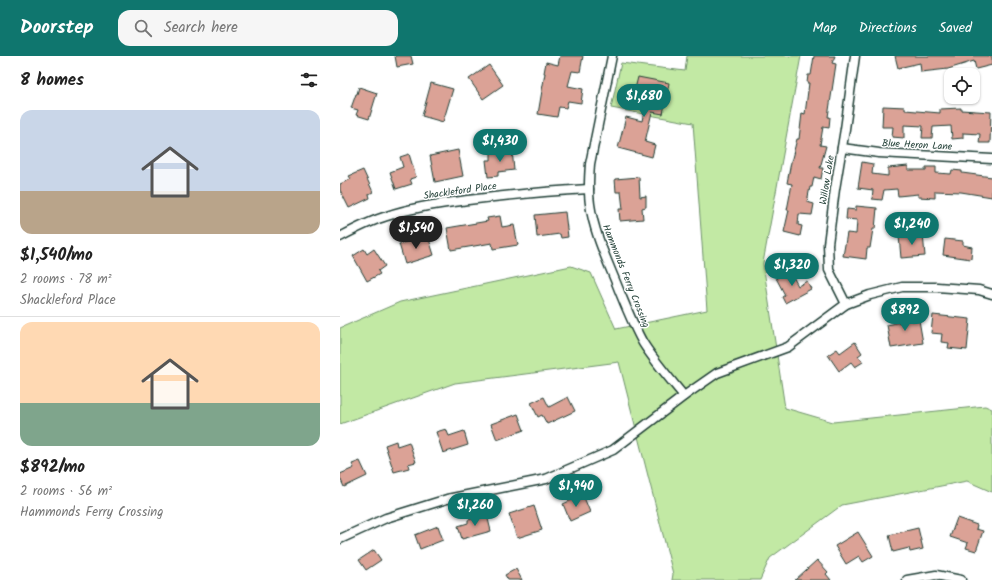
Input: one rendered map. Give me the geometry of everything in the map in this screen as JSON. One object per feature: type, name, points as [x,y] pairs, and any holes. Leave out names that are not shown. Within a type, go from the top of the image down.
[{"type":"street","name":"Hammonds Ferry Crossing","points":[[612,56],[590,164],[589,189],[592,214],[608,264],[643,342],[684,396]]},
{"type":"street","name":"Willow Lake","points":[[846,304],[829,270],[828,244],[855,56]]},
{"type":"street","name":"Blue Heron Lane","points":[[842,148],[879,153],[992,159]]},
{"type":"street","name":"Shackleford Place","points":[[340,238],[388,215],[416,208],[510,195],[589,189]]},
{"type":"street","points":[[340,538],[386,518],[447,499],[546,479],[613,450],[717,373],[788,347],[846,304],[870,295],[902,287],[937,287],[979,290],[992,294]]},
{"type":"street","points":[[907,580],[936,575],[961,580]]},
{"type":"green space","points":[[687,56],[801,56],[763,263],[785,408],[833,422],[985,406],[992,409],[992,492],[967,481],[842,505],[770,558],[760,580],[672,580],[673,574],[619,362],[455,383],[340,424],[340,328],[400,302],[571,266],[591,273],[616,329],[707,310],[693,123],[611,108],[621,63],[685,71]]},
{"type":"building","points":[[395,56],[411,56],[413,64],[397,67]]},
{"type":"building","points":[[560,56],[583,56],[580,72],[572,71],[568,86],[583,89],[581,103],[568,101],[566,108],[559,107],[557,117],[538,114],[546,62],[558,65]]},
{"type":"building","points":[[814,56],[835,56],[832,63],[836,64],[828,117],[830,117],[829,128],[823,127],[820,145],[826,146],[820,168],[823,168],[821,179],[814,177],[812,187],[810,187],[807,202],[814,204],[812,215],[799,214],[798,225],[802,226],[800,236],[784,232],[789,210],[787,210],[792,184],[787,183],[797,139],[799,139],[802,113],[805,114],[809,83],[807,83],[808,75],[811,75]]},
{"type":"building","points":[[895,56],[992,56],[992,65],[980,68],[976,68],[974,61],[951,68],[921,72],[920,63],[898,68]]},
{"type":"building","points":[[489,65],[503,85],[483,99],[469,79]]},
{"type":"building","points":[[638,77],[669,83],[663,114],[652,112],[645,142],[655,145],[652,157],[618,148],[626,117],[642,121],[648,91],[635,89]]},
{"type":"building","points":[[431,83],[453,89],[443,122],[422,116]]},
{"type":"building","points":[[359,87],[377,93],[369,119],[356,115],[358,110],[351,108]]},
{"type":"building","points":[[883,106],[905,107],[905,110],[940,113],[940,109],[961,108],[961,110],[991,112],[990,143],[979,143],[980,134],[963,133],[963,138],[952,139],[951,126],[933,127],[932,138],[922,138],[923,126],[904,125],[904,138],[892,137],[893,127],[882,127]]},
{"type":"building","points":[[458,150],[463,176],[435,182],[430,156]]},
{"type":"building","points":[[512,150],[514,170],[498,172],[498,176],[488,177],[486,160],[491,160],[491,152]]},
{"type":"building","points":[[409,154],[416,177],[410,179],[412,184],[396,189],[390,172],[403,167],[400,157]]},
{"type":"building","points":[[862,162],[873,164],[872,174],[888,176],[888,168],[908,166],[908,170],[926,170],[926,167],[936,167],[936,173],[951,174],[952,170],[962,171],[962,173],[992,177],[992,197],[961,192],[935,191],[935,198],[918,197],[918,194],[898,196],[897,189],[884,190],[882,200],[872,199],[873,190],[858,188]]},
{"type":"building","points":[[363,170],[373,192],[369,194],[370,198],[349,208],[340,190],[340,184],[351,179],[349,176]]},
{"type":"building","points":[[639,177],[640,197],[646,196],[646,207],[642,208],[643,219],[620,221],[619,209],[623,209],[621,192],[616,192],[615,179]]},
{"type":"building","points":[[856,206],[877,208],[875,229],[873,229],[870,248],[867,248],[866,259],[843,256],[847,233],[856,234],[857,220],[846,219],[847,209],[856,210]]},
{"type":"building","points":[[565,212],[568,237],[561,238],[560,234],[537,237],[535,215]]},
{"type":"building","points":[[500,216],[502,227],[514,225],[518,245],[493,249],[492,243],[451,250],[447,228],[488,221],[487,218]]},
{"type":"building","points":[[923,234],[925,256],[901,258],[899,236]]},
{"type":"building","points":[[428,236],[434,255],[405,264],[399,244]]},
{"type":"building","points":[[945,239],[963,241],[963,245],[972,247],[971,259],[943,255]]},
{"type":"building","points":[[364,249],[367,254],[374,249],[385,266],[378,271],[380,274],[367,281],[353,256]]},
{"type":"building","points":[[790,271],[798,286],[807,281],[811,289],[785,303],[782,297],[785,295],[776,278]]},
{"type":"building","points":[[910,312],[912,321],[919,320],[923,343],[891,348],[887,325],[901,322],[899,313]]},
{"type":"building","points":[[933,315],[970,319],[967,350],[948,348],[949,343],[941,342],[942,334],[931,333]]},
{"type":"building","points":[[855,342],[862,353],[858,356],[863,362],[855,367],[851,362],[839,371],[828,355],[837,349],[840,353]]},
{"type":"building","points":[[544,397],[549,407],[568,397],[575,411],[547,424],[542,415],[538,417],[531,403]]},
{"type":"building","points":[[518,414],[524,430],[497,440],[491,424]]},
{"type":"building","points":[[446,429],[449,436],[464,431],[468,445],[443,453],[436,432]]},
{"type":"building","points":[[396,441],[397,446],[409,442],[416,462],[408,464],[409,468],[394,472],[385,445]]},
{"type":"building","points":[[360,461],[367,476],[344,487],[340,474],[354,468],[352,464]]},
{"type":"building","points":[[583,495],[590,512],[570,521],[563,504]]},
{"type":"building","points":[[534,506],[542,530],[517,538],[509,514]]},
{"type":"building","points":[[487,515],[491,531],[462,539],[458,526],[468,523],[468,520]]},
{"type":"building","points":[[957,518],[977,525],[976,529],[983,531],[976,551],[966,548],[968,543],[950,537]]},
{"type":"building","points":[[438,526],[443,540],[420,549],[415,535]]},
{"type":"building","points":[[918,528],[923,549],[910,552],[909,548],[893,552],[889,535]]},
{"type":"building","points":[[858,532],[873,556],[863,562],[859,556],[846,564],[835,546]]},
{"type":"building","points":[[374,550],[381,560],[366,570],[359,560]]},
{"type":"building","points":[[817,560],[828,572],[826,574],[831,580],[795,580]]},
{"type":"building","points":[[516,569],[522,580],[508,580],[505,575]]}]
